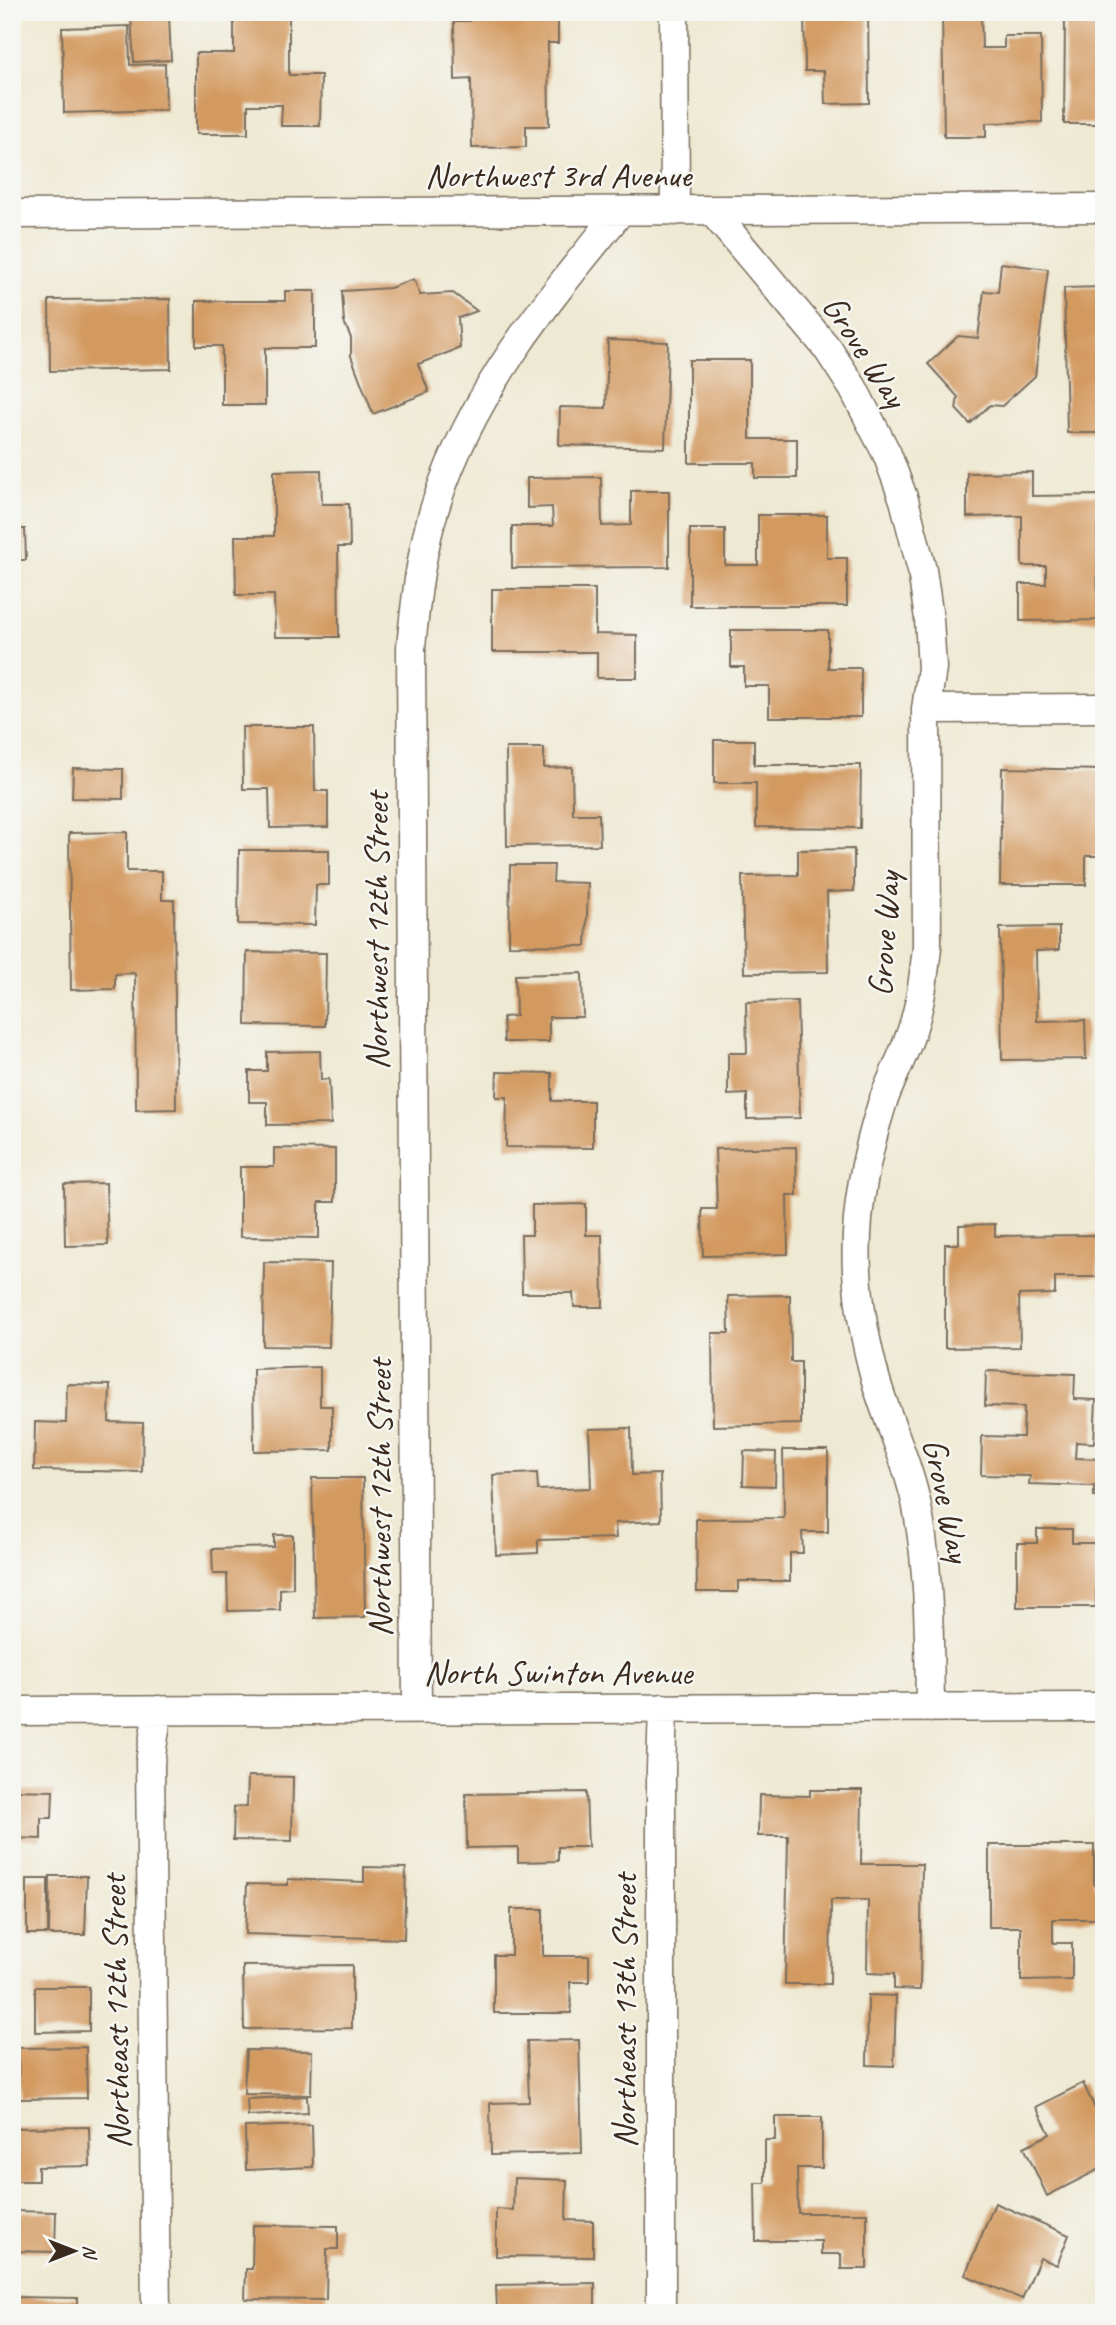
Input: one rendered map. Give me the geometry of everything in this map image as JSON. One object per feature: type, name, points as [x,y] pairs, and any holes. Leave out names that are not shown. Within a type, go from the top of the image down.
[{"type":"street","points":[[674,12],[675,211]]},
{"type":"street","name":"Northwest 3rd Avenue","points":[[12,214],[1104,208]]},
{"type":"street","name":"Northwest 12th Street","points":[[416,1709],[411,647],[419,574],[436,503],[453,457],[486,391],[512,350],[621,211]]},
{"type":"street","name":"Grove Way","points":[[712,211],[827,348],[853,388],[887,454],[904,500],[922,570],[932,668],[926,709],[927,947],[923,983],[912,1030],[883,1103],[867,1157],[858,1214],[857,1271],[863,1327],[877,1382],[904,1455],[916,1502],[927,1574],[930,1708]]},
{"type":"street","points":[[926,709],[1104,708]]},
{"type":"street","name":"North Swinton Avenue","points":[[12,1710],[1104,1707]]},
{"type":"street","name":"Northeast 13th Street","points":[[661,2313],[663,1708]]},
{"type":"street","name":"Northeast 12th Street","points":[[156,2313],[150,1762],[158,1710]]},
{"type":"building","points":[[234,12],[289,12],[289,75],[321,75],[320,126],[281,126],[282,105],[248,105],[248,134],[196,134],[196,53],[234,53]]},
{"type":"building","points":[[470,12],[558,12],[558,43],[548,43],[549,126],[526,126],[526,147],[472,148],[471,79],[455,80],[454,21],[470,21]]},
{"type":"building","points":[[804,12],[868,12],[869,103],[825,104],[824,71],[805,71]]},
{"type":"building","points":[[942,12],[981,12],[982,48],[1004,48],[1004,36],[1041,36],[1042,122],[986,123],[986,137],[944,137]]},
{"type":"building","points":[[169,15],[171,60],[134,62],[131,17]]},
{"type":"building","points":[[1065,19],[1101,19],[1101,39],[1104,39],[1104,124],[1064,124]]},
{"type":"building","points":[[129,26],[130,65],[165,64],[166,110],[64,113],[62,28]]},
{"type":"building","points":[[1001,263],[1048,269],[1035,376],[1002,406],[990,405],[970,424],[956,409],[958,397],[928,364],[958,336],[978,338],[984,291],[998,292]]},
{"type":"building","points":[[414,279],[420,295],[453,293],[477,311],[458,318],[460,348],[418,364],[429,392],[373,414],[351,356],[351,338],[344,322],[342,291],[390,288]]},
{"type":"building","points":[[1104,287],[1104,406],[1100,406],[1100,433],[1067,433],[1064,288]]},
{"type":"building","points":[[285,291],[315,291],[315,348],[265,348],[265,405],[222,405],[222,346],[196,346],[196,301],[285,301]]},
{"type":"building","points":[[170,299],[171,369],[50,371],[49,300]]},
{"type":"building","points":[[608,340],[668,342],[665,448],[559,445],[560,407],[606,408]]},
{"type":"building","points":[[689,360],[750,360],[750,439],[797,439],[797,478],[755,478],[755,463],[689,463]]},
{"type":"building","points":[[321,470],[322,504],[349,504],[350,547],[338,547],[339,637],[275,637],[274,595],[236,595],[235,536],[274,536],[274,471]]},
{"type":"building","points":[[1032,472],[1032,496],[1104,495],[1104,526],[1097,526],[1098,620],[1020,621],[1020,584],[1046,584],[1046,566],[1022,566],[1022,516],[967,517],[967,473]]},
{"type":"building","points":[[601,477],[602,526],[631,525],[631,491],[669,491],[669,567],[512,568],[512,526],[553,526],[552,507],[527,508],[527,478]]},
{"type":"building","points":[[758,515],[827,515],[827,558],[847,558],[847,606],[690,606],[690,529],[725,529],[725,565],[758,565]]},
{"type":"building","points":[[12,529],[25,529],[26,560],[12,560]]},
{"type":"building","points":[[492,589],[595,589],[595,634],[637,635],[637,678],[597,678],[597,652],[492,652]]},
{"type":"building","points":[[731,630],[828,630],[828,668],[861,668],[861,717],[769,717],[769,686],[744,686],[744,667],[731,667]]},
{"type":"building","points":[[242,727],[314,727],[315,791],[328,791],[328,827],[270,828],[269,789],[243,789]]},
{"type":"building","points":[[714,740],[754,740],[754,765],[861,765],[860,828],[756,827],[756,783],[714,783]]},
{"type":"building","points":[[506,748],[544,748],[544,768],[572,767],[573,814],[599,814],[600,845],[507,846]]},
{"type":"building","points":[[73,768],[123,769],[123,799],[72,798]]},
{"type":"building","points":[[1002,768],[1104,770],[1102,856],[1086,856],[1086,885],[1000,885]]},
{"type":"building","points":[[127,832],[127,871],[162,871],[162,900],[174,900],[176,1109],[136,1110],[135,973],[115,974],[115,989],[71,990],[69,833]]},
{"type":"building","points":[[854,849],[854,891],[827,892],[828,972],[744,973],[742,876],[798,875],[798,850]]},
{"type":"building","points":[[239,850],[329,850],[329,885],[316,885],[315,925],[238,924]]},
{"type":"building","points":[[510,865],[554,865],[553,882],[588,883],[586,946],[509,945]]},
{"type":"building","points":[[1059,927],[1059,950],[1036,951],[1037,1021],[1085,1020],[1086,1059],[1002,1060],[1000,928]]},
{"type":"building","points":[[247,952],[326,953],[325,1026],[246,1025]]},
{"type":"building","points":[[582,973],[583,1017],[549,1017],[549,1042],[504,1042],[503,1017],[516,1016],[515,975]]},
{"type":"building","points":[[797,1001],[800,1118],[747,1119],[747,1094],[728,1095],[728,1053],[747,1053],[746,1002]]},
{"type":"building","points":[[320,1051],[321,1080],[329,1079],[331,1124],[267,1125],[267,1102],[249,1102],[249,1071],[267,1071],[267,1052]]},
{"type":"building","points":[[497,1072],[552,1073],[552,1101],[593,1101],[593,1148],[506,1147],[507,1097],[496,1097]]},
{"type":"building","points":[[796,1147],[797,1195],[787,1195],[788,1254],[703,1256],[702,1209],[717,1209],[715,1149]]},
{"type":"building","points":[[274,1148],[335,1149],[335,1202],[319,1202],[319,1238],[240,1237],[240,1167],[274,1167]]},
{"type":"building","points":[[106,1183],[108,1245],[65,1246],[64,1184]]},
{"type":"building","points":[[586,1204],[586,1235],[602,1235],[603,1307],[574,1307],[573,1293],[522,1293],[521,1235],[532,1235],[532,1205]]},
{"type":"building","points":[[995,1224],[995,1236],[1098,1235],[1098,1277],[1055,1277],[1055,1294],[1019,1295],[1020,1347],[945,1348],[945,1244],[959,1244],[959,1225]]},
{"type":"building","points":[[264,1262],[331,1263],[329,1347],[263,1346]]},
{"type":"building","points":[[790,1295],[791,1362],[801,1362],[801,1424],[713,1426],[712,1333],[729,1333],[728,1296]]},
{"type":"building","points":[[320,1367],[320,1406],[332,1406],[332,1450],[254,1451],[253,1369]]},
{"type":"building","points":[[986,1371],[1075,1374],[1074,1399],[1096,1400],[1094,1443],[1076,1442],[1075,1458],[1104,1459],[1104,1496],[1094,1496],[1094,1486],[1029,1484],[1030,1476],[981,1475],[982,1436],[1023,1437],[1024,1407],[985,1406]]},
{"type":"building","points":[[67,1384],[110,1385],[109,1422],[143,1423],[142,1472],[34,1470],[35,1422],[66,1423]]},
{"type":"building","points":[[631,1428],[632,1475],[660,1474],[661,1521],[615,1523],[616,1538],[538,1540],[538,1553],[496,1555],[493,1475],[537,1473],[538,1490],[591,1488],[589,1429]]},
{"type":"building","points":[[783,1450],[828,1450],[828,1532],[802,1532],[803,1553],[790,1553],[790,1581],[738,1581],[738,1592],[697,1592],[696,1519],[784,1518]]},
{"type":"building","points":[[744,1451],[776,1452],[775,1486],[743,1485]]},
{"type":"building","points":[[312,1478],[363,1478],[365,1617],[315,1618]]},
{"type":"building","points":[[1100,1517],[1104,1517],[1104,1555],[1101,1555]]},
{"type":"building","points":[[1037,1529],[1072,1529],[1072,1543],[1096,1543],[1096,1607],[1017,1607],[1017,1543],[1037,1543]]},
{"type":"building","points":[[274,1535],[293,1535],[293,1588],[280,1589],[280,1610],[228,1611],[227,1574],[213,1574],[212,1549],[274,1547]]},
{"type":"building","points":[[248,1776],[293,1777],[292,1841],[233,1840],[234,1807],[247,1807]]},
{"type":"building","points":[[12,1790],[53,1791],[52,1818],[41,1818],[41,1839],[12,1838]]},
{"type":"building","points":[[810,1790],[862,1790],[861,1864],[922,1864],[920,1990],[894,1989],[894,1974],[867,1973],[868,1900],[831,1900],[830,1984],[785,1984],[788,1836],[758,1836],[759,1795],[810,1796]]},
{"type":"building","points":[[586,1792],[588,1847],[558,1847],[558,1861],[518,1862],[518,1847],[467,1848],[466,1794]]},
{"type":"building","points":[[989,1845],[1094,1845],[1094,1885],[1104,1885],[1104,1919],[1053,1919],[1053,1943],[1072,1943],[1072,1980],[1021,1981],[1021,1927],[989,1927]]},
{"type":"building","points":[[364,1867],[406,1868],[404,1939],[245,1934],[247,1884],[288,1885],[288,1879],[364,1882]]},
{"type":"building","points":[[50,1876],[87,1876],[85,1935],[49,1935]]},
{"type":"building","points":[[27,1879],[48,1879],[48,1934],[27,1934]]},
{"type":"building","points":[[511,1909],[543,1909],[543,1956],[589,1956],[589,1982],[570,1982],[571,2013],[494,2013],[494,1955],[511,1955]]},
{"type":"building","points":[[352,1965],[352,2028],[244,2029],[243,1966]]},
{"type":"building","points":[[35,1987],[89,1987],[89,2031],[35,2032]]},
{"type":"building","points":[[868,1995],[896,1996],[894,2066],[867,2065]]},
{"type":"building","points":[[579,2040],[582,2153],[491,2155],[490,2103],[529,2102],[527,2041]]},
{"type":"building","points":[[86,2047],[87,2098],[19,2099],[18,2048]]},
{"type":"building","points":[[246,2050],[312,2051],[311,2095],[244,2094]]},
{"type":"building","points":[[1083,2083],[1098,2115],[1104,2115],[1104,2167],[1047,2196],[1024,2147],[1050,2134],[1036,2107]]},
{"type":"building","points":[[307,2096],[308,2113],[248,2116],[247,2099]]},
{"type":"building","points":[[775,2117],[822,2117],[822,2168],[797,2168],[798,2213],[867,2213],[867,2269],[841,2269],[841,2254],[821,2254],[821,2241],[756,2241],[755,2183],[765,2183],[765,2140],[775,2140]]},
{"type":"building","points":[[312,2125],[313,2167],[246,2170],[245,2127]]},
{"type":"building","points":[[89,2127],[90,2166],[38,2167],[38,2181],[12,2181],[12,2128]]},
{"type":"building","points":[[514,2178],[567,2180],[566,2220],[593,2221],[593,2257],[496,2256],[496,2209],[513,2210]]},
{"type":"building","points":[[995,2203],[1069,2235],[1057,2265],[1040,2258],[1022,2299],[965,2275]]},
{"type":"building","points":[[12,2211],[56,2212],[55,2252],[12,2251]]},
{"type":"building","points":[[253,2225],[338,2226],[338,2249],[327,2249],[326,2300],[245,2299],[246,2269],[252,2269]]},
{"type":"building","points":[[595,2283],[595,2313],[527,2313],[527,2308],[497,2309],[496,2285]]},
{"type":"building","points":[[12,2297],[78,2298],[78,2313],[12,2313]]}]
